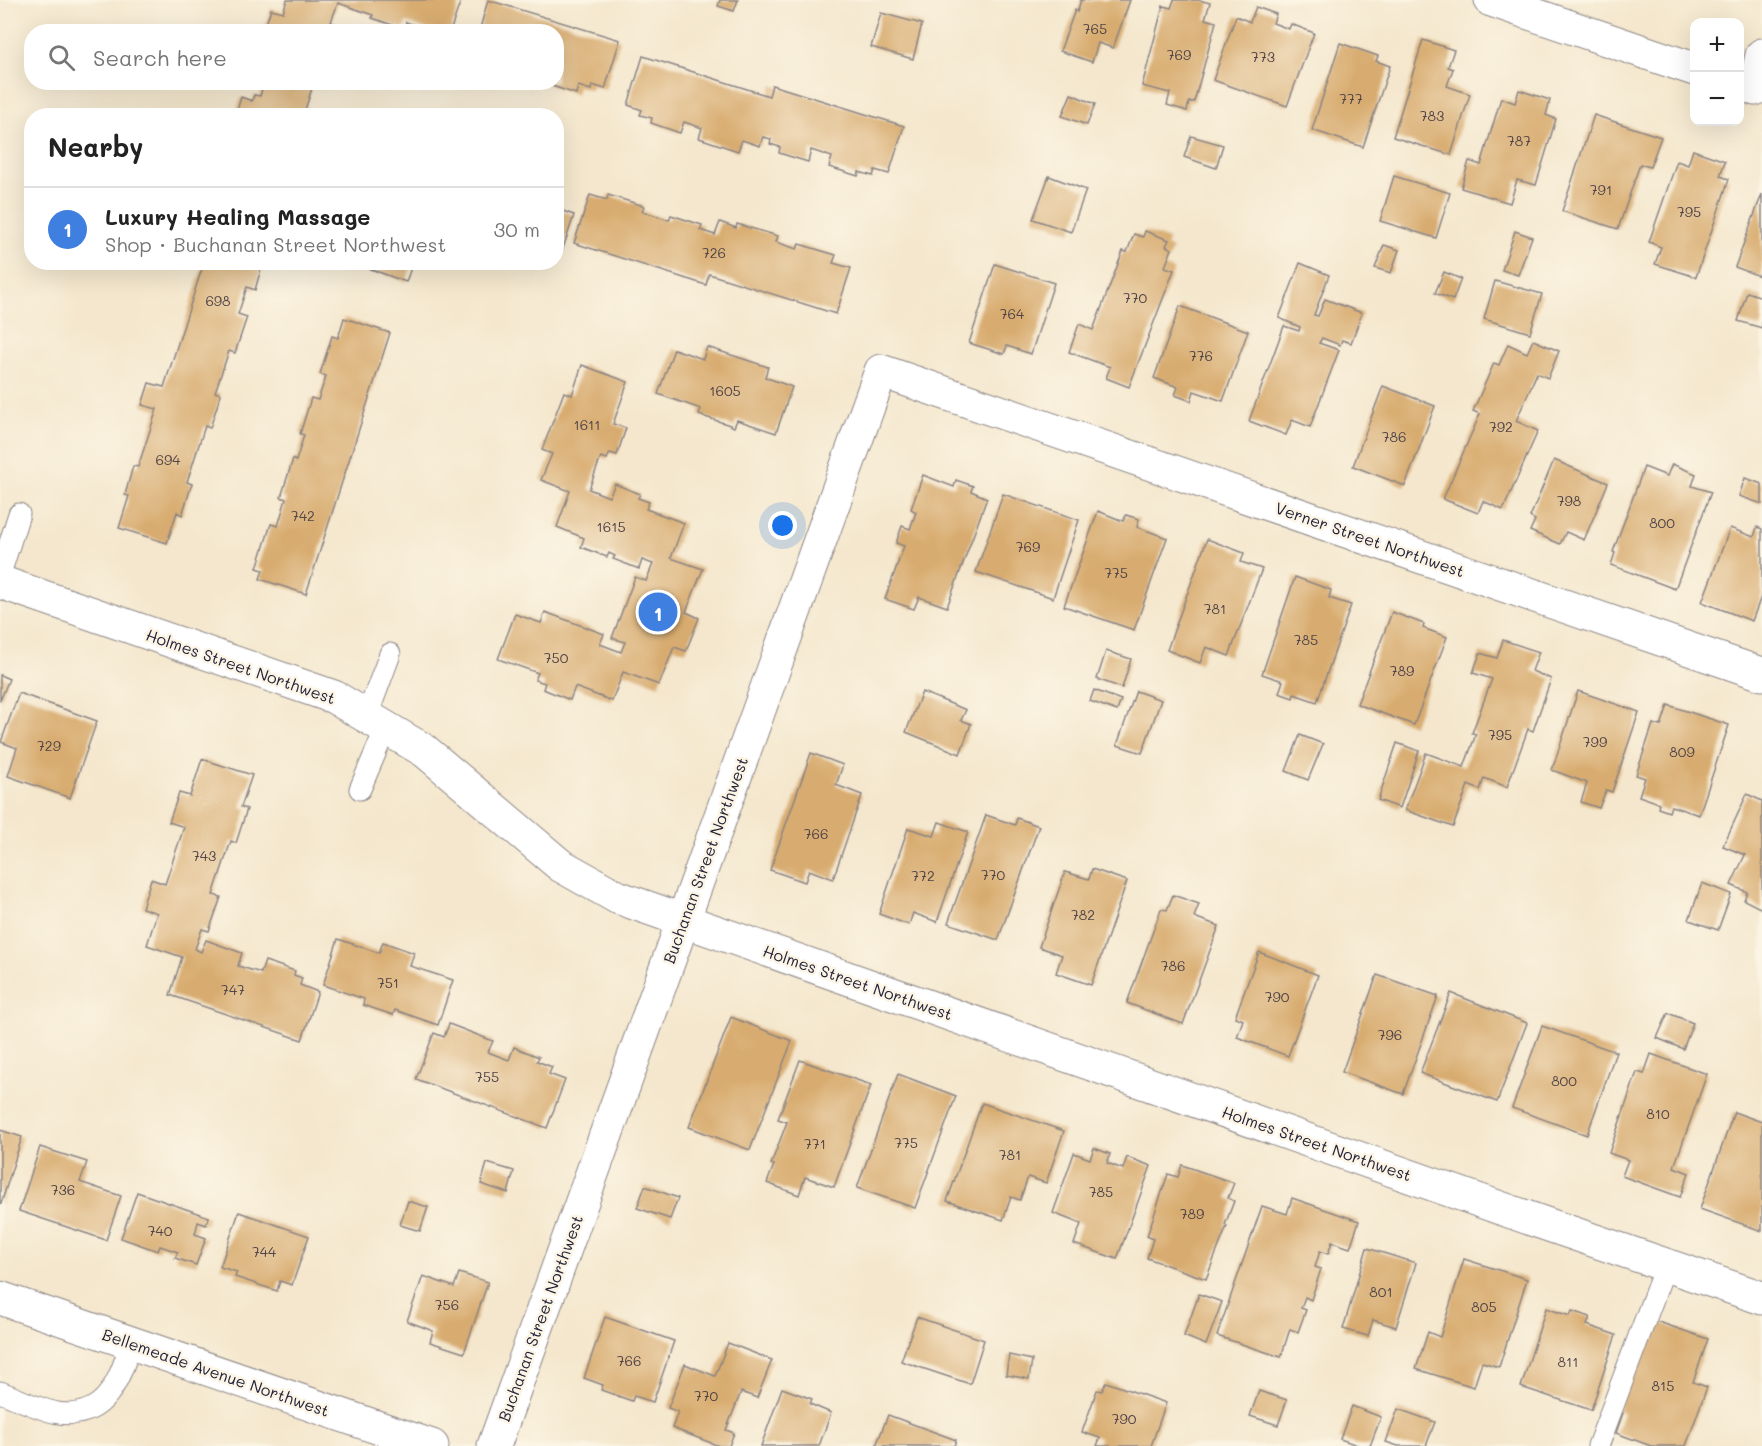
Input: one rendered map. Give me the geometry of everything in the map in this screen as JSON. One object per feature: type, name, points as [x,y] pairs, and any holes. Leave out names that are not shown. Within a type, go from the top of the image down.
[{"type":"street","points":[[1491,0],[1690,67]]},
{"type":"street","points":[[1752,89],[1762,55]]},
{"type":"street","name":"Buchanan Street Northwest","points":[[494,1446],[881,371],[978,404]]},
{"type":"street","name":"Verner Street Northwest","points":[[978,404],[1762,674]]},
{"type":"street","name":"Holmes Street Northwest","points":[[0,582],[334,698],[426,751],[560,865],[617,897],[1762,1298]]},
{"type":"street","name":"Bellemeade Avenue Northwest","points":[[0,1298],[432,1446]]},
{"type":"lane","points":[[0,574],[19,514]]},
{"type":"lane","points":[[360,789],[390,654]]},
{"type":"lane","points":[[1598,1446],[1665,1264]]},
{"type":"lane","points":[[0,1392],[57,1413],[81,1413],[101,1403],[113,1388],[131,1343]]},
{"type":"building","points":[[287,0],[461,0],[453,24],[406,22],[405,24],[389,24],[372,18],[373,15],[338,3],[331,22],[336,24],[266,24],[271,9],[283,12]]},
{"type":"building","points":[[488,0],[620,40],[605,89],[592,85],[591,90],[578,86],[576,94],[564,90],[564,24],[481,24]]},
{"type":"building","points":[[720,0],[738,0],[734,11],[718,6]]},
{"type":"building","points":[[1081,0],[1130,0],[1113,48],[1098,43],[1092,62],[1060,51]]},
{"type":"building","points":[[1174,0],[1199,0],[1210,3],[1205,19],[1216,22],[1194,102],[1189,102],[1187,111],[1167,105],[1170,93],[1142,86],[1163,6],[1171,8]]},
{"type":"building","points":[[1256,7],[1276,14],[1273,23],[1289,29],[1291,24],[1314,33],[1287,106],[1213,80],[1236,16],[1250,22]]},
{"type":"building","points":[[881,13],[922,24],[913,59],[871,47]]},
{"type":"building","points":[[1423,40],[1454,50],[1448,67],[1453,69],[1447,86],[1470,94],[1451,155],[1393,137]]},
{"type":"building","points":[[1340,43],[1378,56],[1376,61],[1390,66],[1363,147],[1312,130]]},
{"type":"building","points":[[643,56],[769,96],[772,85],[904,126],[889,174],[875,170],[873,176],[859,172],[858,176],[829,167],[832,157],[811,150],[808,162],[779,153],[780,147],[770,144],[771,139],[763,137],[760,146],[742,140],[738,151],[699,138],[702,128],[684,122],[680,133],[651,123],[652,118],[640,115],[642,110],[628,105]]},
{"type":"building","points":[[262,90],[311,90],[306,108],[238,108],[241,97],[252,101],[254,95],[260,96]]},
{"type":"building","points":[[1519,90],[1550,100],[1546,115],[1556,119],[1536,185],[1517,180],[1510,203],[1461,188],[1469,161],[1481,165],[1501,98],[1515,103]]},
{"type":"building","points":[[1071,94],[1095,104],[1087,125],[1062,116]]},
{"type":"building","points":[[1594,115],[1661,137],[1650,167],[1640,164],[1618,229],[1562,211]]},
{"type":"building","points":[[1191,136],[1223,145],[1216,168],[1184,157]]},
{"type":"building","points":[[1693,150],[1725,161],[1720,176],[1729,179],[1696,277],[1655,264],[1661,247],[1649,242],[1677,161],[1688,165]]},
{"type":"building","points":[[1049,176],[1086,190],[1071,232],[1033,219]]},
{"type":"building","points":[[1394,176],[1450,193],[1436,238],[1380,221]]},
{"type":"building","points":[[1762,194],[1762,277],[1735,267]]},
{"type":"building","points":[[590,195],[607,200],[608,195],[644,206],[642,211],[669,220],[671,215],[702,225],[700,230],[715,235],[720,222],[736,228],[737,224],[778,236],[776,242],[797,249],[799,244],[836,255],[833,263],[851,268],[836,314],[709,274],[706,285],[574,243]]},
{"type":"building","points":[[564,211],[574,215],[564,246]]},
{"type":"building","points":[[1145,231],[1169,240],[1166,246],[1172,249],[1165,267],[1174,270],[1129,387],[1106,378],[1110,367],[1069,352],[1079,324],[1093,330],[1123,251],[1127,252],[1134,234],[1143,237]]},
{"type":"building","points":[[1515,231],[1532,237],[1518,275],[1502,270]]},
{"type":"building","points":[[1384,245],[1399,250],[1391,273],[1375,268]]},
{"type":"building","points":[[1300,263],[1329,275],[1314,315],[1318,316],[1325,299],[1362,313],[1351,343],[1342,340],[1340,345],[1322,338],[1319,343],[1339,350],[1310,427],[1292,420],[1286,435],[1249,421],[1284,326],[1299,331],[1300,327],[1279,318]]},
{"type":"building","points":[[995,264],[1054,283],[1031,354],[1007,346],[1004,354],[969,343]]},
{"type":"building","points":[[201,270],[261,270],[255,290],[247,287],[238,314],[247,317],[235,353],[229,351],[215,392],[221,394],[210,428],[205,426],[187,482],[192,484],[182,515],[177,512],[167,543],[119,528],[129,496],[125,495],[133,466],[138,467],[157,409],[142,405],[149,383],[164,387]]},
{"type":"building","points":[[373,270],[410,270],[406,282]]},
{"type":"building","points":[[1444,272],[1461,279],[1453,300],[1435,293]]},
{"type":"building","points":[[1495,281],[1542,294],[1530,333],[1484,319]]},
{"type":"building","points":[[1747,292],[1762,297],[1762,328],[1738,321]]},
{"type":"building","points":[[1180,306],[1248,331],[1223,401],[1194,391],[1191,401],[1175,395],[1178,387],[1154,378]]},
{"type":"building","points":[[344,318],[390,333],[306,594],[260,579],[263,570],[257,568],[271,524],[278,526],[286,499],[281,497],[293,459],[296,461],[304,435],[300,434],[311,398],[318,400],[326,376],[320,374],[332,336],[338,338]]},
{"type":"building","points":[[1533,340],[1559,351],[1548,378],[1537,373],[1516,421],[1538,431],[1503,510],[1483,501],[1478,513],[1443,499],[1480,414],[1473,411],[1494,363],[1499,365],[1508,344],[1527,353]]},
{"type":"building","points":[[707,347],[768,367],[765,377],[792,387],[776,433],[737,420],[734,427],[699,415],[701,409],[658,394],[674,349],[703,359]]},
{"type":"building","points":[[582,365],[628,382],[613,424],[626,428],[617,455],[610,453],[607,459],[601,457],[589,489],[609,497],[615,484],[640,494],[638,498],[649,502],[646,509],[684,523],[671,558],[703,569],[686,612],[699,618],[686,651],[674,647],[659,685],[623,672],[612,701],[575,687],[570,700],[543,689],[545,683],[535,680],[538,673],[498,659],[515,614],[541,623],[545,612],[604,634],[600,644],[621,652],[625,642],[612,638],[635,577],[646,581],[653,564],[642,560],[639,569],[613,559],[615,556],[609,553],[607,557],[581,547],[584,538],[557,527],[570,491],[541,480],[552,454],[542,450],[564,392],[572,395]]},
{"type":"building","points":[[1383,386],[1435,406],[1405,486],[1353,466]]},
{"type":"building","points":[[1554,460],[1608,483],[1584,540],[1566,532],[1560,544],[1530,531],[1535,520],[1530,517]]},
{"type":"building","points":[[1672,464],[1696,474],[1692,486],[1711,492],[1675,589],[1611,565],[1615,553],[1613,552],[1644,467],[1667,476]]},
{"type":"building","points":[[923,475],[954,487],[956,480],[973,486],[971,491],[987,498],[947,607],[919,597],[914,609],[885,599],[904,546],[896,543],[902,526],[910,529],[916,512],[911,509]]},
{"type":"building","points":[[1745,478],[1762,484],[1762,504],[1739,496]]},
{"type":"building","points":[[1003,494],[1079,520],[1053,598],[976,572]]},
{"type":"building","points":[[1098,511],[1123,521],[1126,515],[1139,519],[1137,527],[1167,538],[1134,630],[1064,606]]},
{"type":"building","points":[[1757,527],[1762,529],[1762,594],[1752,621],[1702,602],[1730,528],[1754,537]]},
{"type":"building","points":[[1207,539],[1244,553],[1241,562],[1262,569],[1229,656],[1206,647],[1200,663],[1167,650]]},
{"type":"building","points":[[1295,577],[1331,590],[1329,598],[1351,605],[1317,702],[1294,694],[1293,698],[1279,693],[1283,681],[1262,674]]},
{"type":"building","points":[[1392,612],[1424,624],[1423,628],[1447,637],[1414,725],[1357,704]]},
{"type":"building","points":[[1503,640],[1539,652],[1532,671],[1551,679],[1533,731],[1528,729],[1507,787],[1484,778],[1480,790],[1468,785],[1453,827],[1405,810],[1426,753],[1464,767],[1476,734],[1472,733],[1492,679],[1473,673],[1480,653],[1497,658]]},
{"type":"building","points":[[1106,651],[1131,659],[1122,688],[1097,679]]},
{"type":"building","points":[[0,675],[9,679],[0,701]]},
{"type":"building","points":[[1094,690],[1121,700],[1117,711],[1090,701]]},
{"type":"building","points":[[1136,691],[1161,700],[1142,753],[1117,745]]},
{"type":"building","points":[[1578,691],[1639,712],[1612,792],[1606,790],[1599,808],[1581,802],[1587,783],[1552,770]]},
{"type":"building","points":[[922,692],[966,710],[961,720],[971,724],[960,754],[906,732]]},
{"type":"building","points":[[19,693],[97,721],[70,798],[8,776],[17,748],[1,742]]},
{"type":"building","points":[[1668,705],[1729,725],[1699,815],[1671,806],[1669,812],[1658,808],[1659,803],[1639,796],[1645,778],[1636,775],[1653,724],[1661,726]]},
{"type":"building","points":[[1300,735],[1323,744],[1308,780],[1286,771]]},
{"type":"building","points":[[1397,743],[1419,751],[1400,808],[1378,800]]},
{"type":"building","points":[[811,753],[843,765],[836,785],[862,795],[833,879],[809,870],[805,882],[770,870]]},
{"type":"building","points":[[202,759],[252,775],[241,807],[247,809],[236,843],[231,841],[213,895],[221,897],[209,931],[202,929],[195,949],[201,952],[206,940],[242,953],[238,966],[261,973],[265,961],[295,971],[294,975],[302,978],[300,985],[318,992],[302,1040],[170,995],[182,957],[147,945],[157,913],[142,908],[151,879],[165,884],[184,827],[169,822],[179,793],[190,796]]},
{"type":"building","points":[[1747,794],[1762,801],[1762,909],[1744,900],[1747,892],[1731,885],[1745,855],[1723,846]]},
{"type":"building","points":[[986,815],[1015,825],[1017,818],[1039,826],[998,940],[948,923]]},
{"type":"building","points":[[939,822],[968,832],[937,922],[913,913],[909,925],[879,914],[908,828],[934,836]]},
{"type":"building","points":[[1092,869],[1127,881],[1091,985],[1056,973],[1062,955],[1039,947],[1065,872],[1089,879]]},
{"type":"building","points":[[1702,883],[1731,894],[1718,930],[1689,920]]},
{"type":"building","points":[[1173,895],[1199,904],[1194,917],[1219,926],[1183,1024],[1127,1003],[1161,909],[1167,910]]},
{"type":"building","points":[[338,939],[379,953],[383,942],[414,953],[410,966],[453,980],[438,1025],[395,1010],[393,1015],[363,1005],[364,999],[323,985]]},
{"type":"building","points":[[1259,952],[1318,975],[1288,1056],[1237,1037],[1243,1020],[1235,1017]]},
{"type":"building","points":[[1377,975],[1438,996],[1403,1094],[1342,1072]]},
{"type":"building","points":[[1451,993],[1527,1023],[1497,1102],[1420,1073]]},
{"type":"building","points":[[1668,1013],[1693,1023],[1683,1049],[1657,1038]]},
{"type":"building","points":[[731,1017],[792,1041],[750,1150],[689,1127]]},
{"type":"building","points":[[449,1024],[493,1041],[488,1052],[509,1060],[514,1047],[539,1057],[537,1061],[552,1067],[549,1074],[565,1080],[547,1128],[416,1079],[434,1033],[444,1037]]},
{"type":"building","points":[[1542,1026],[1616,1052],[1587,1135],[1512,1108]]},
{"type":"building","points":[[1651,1054],[1707,1074],[1674,1167],[1689,1173],[1680,1197],[1622,1176],[1628,1160],[1609,1153],[1637,1072],[1644,1074]]},
{"type":"building","points":[[800,1060],[871,1085],[834,1187],[805,1177],[799,1195],[767,1183],[774,1165],[771,1164],[787,1122],[778,1119]]},
{"type":"building","points":[[898,1074],[956,1096],[915,1208],[857,1188]]},
{"type":"building","points":[[982,1103],[1064,1131],[1046,1183],[1028,1177],[1020,1200],[1011,1197],[1003,1220],[947,1201]]},
{"type":"building","points":[[1734,1112],[1762,1122],[1762,1231],[1700,1209]]},
{"type":"building","points":[[0,1130],[22,1137],[1,1204],[0,1204]]},
{"type":"building","points":[[40,1147],[87,1162],[80,1182],[121,1196],[106,1240],[19,1211]]},
{"type":"building","points":[[1094,1148],[1110,1154],[1107,1163],[1123,1169],[1127,1157],[1151,1166],[1117,1259],[1074,1244],[1081,1224],[1053,1213],[1074,1153],[1090,1159]]},
{"type":"building","points":[[487,1163],[514,1171],[508,1193],[481,1184]]},
{"type":"building","points":[[1182,1165],[1234,1183],[1228,1198],[1234,1201],[1225,1225],[1227,1226],[1206,1279],[1147,1258],[1153,1239],[1147,1236],[1168,1174],[1178,1177]]},
{"type":"building","points":[[645,1186],[678,1198],[670,1219],[637,1208]]},
{"type":"building","points":[[137,1192],[209,1217],[206,1225],[198,1222],[195,1234],[206,1238],[196,1265],[175,1258],[178,1252],[160,1246],[158,1251],[121,1238]]},
{"type":"building","points":[[1292,1198],[1359,1221],[1350,1248],[1332,1242],[1328,1254],[1320,1251],[1315,1267],[1321,1269],[1311,1300],[1305,1297],[1301,1308],[1306,1310],[1298,1332],[1290,1329],[1281,1357],[1217,1336],[1262,1206],[1287,1214]]},
{"type":"building","points":[[408,1201],[428,1207],[420,1231],[400,1225]]},
{"type":"building","points":[[239,1212],[309,1236],[292,1285],[280,1281],[277,1291],[235,1277],[237,1272],[220,1267]]},
{"type":"building","points":[[1367,1248],[1416,1263],[1396,1327],[1373,1320],[1368,1336],[1343,1329]]},
{"type":"building","points":[[1464,1259],[1527,1279],[1499,1367],[1482,1362],[1474,1387],[1416,1369],[1428,1332],[1440,1337]]},
{"type":"building","points":[[459,1273],[488,1282],[464,1353],[430,1342],[433,1331],[407,1321],[423,1276],[454,1287]]},
{"type":"building","points":[[1199,1294],[1222,1302],[1206,1345],[1184,1336]]},
{"type":"building","points":[[1546,1308],[1570,1316],[1572,1311],[1590,1317],[1587,1325],[1616,1335],[1591,1410],[1521,1387]]},
{"type":"building","points":[[605,1317],[674,1341],[653,1402],[634,1396],[632,1401],[601,1390],[603,1385],[584,1378]]},
{"type":"building","points":[[917,1317],[984,1340],[970,1384],[901,1361]]},
{"type":"building","points":[[1650,1319],[1708,1339],[1693,1382],[1707,1387],[1686,1446],[1651,1446],[1616,1433],[1623,1413],[1617,1411]]},
{"type":"building","points":[[728,1343],[772,1360],[757,1398],[741,1392],[726,1430],[734,1433],[729,1446],[719,1446],[672,1428],[678,1412],[668,1408],[685,1364],[715,1376]]},
{"type":"building","points":[[1009,1355],[1032,1360],[1029,1379],[1006,1375]]},
{"type":"building","points":[[1106,1382],[1166,1403],[1151,1446],[1097,1446],[1100,1438],[1082,1432],[1097,1390],[1102,1391]]},
{"type":"building","points":[[782,1388],[812,1399],[810,1404],[831,1413],[819,1446],[761,1446]]},
{"type":"building","points":[[1259,1391],[1287,1400],[1278,1425],[1250,1416]]},
{"type":"building","points":[[1352,1406],[1381,1417],[1370,1446],[1360,1446],[1340,1439]]},
{"type":"building","points":[[1398,1409],[1435,1422],[1426,1446],[1398,1446],[1386,1442]]},
{"type":"building","points":[[888,1415],[956,1440],[954,1446],[876,1446]]},
{"type":"place","name":"Luxury Healing Massage","points":[[658,612]]}]
